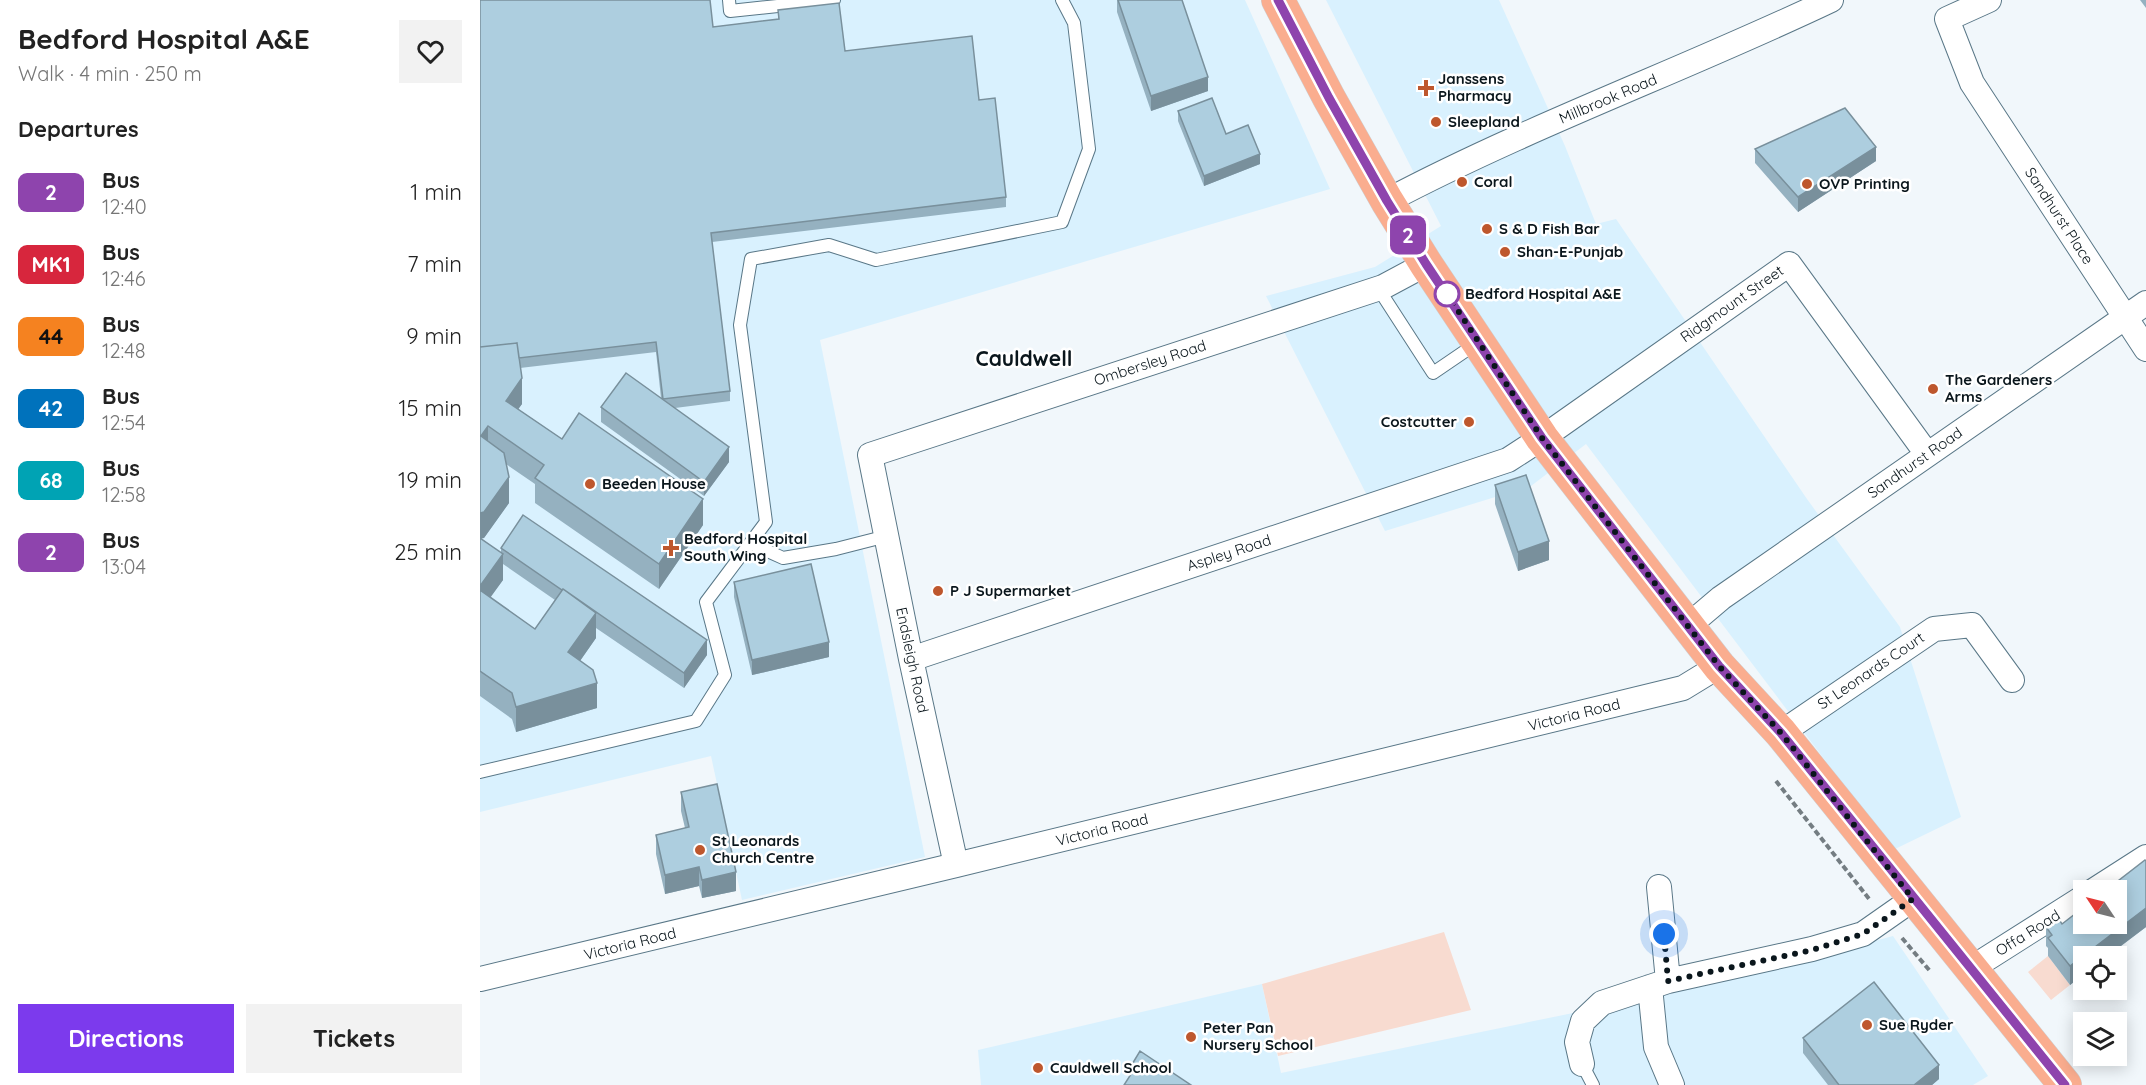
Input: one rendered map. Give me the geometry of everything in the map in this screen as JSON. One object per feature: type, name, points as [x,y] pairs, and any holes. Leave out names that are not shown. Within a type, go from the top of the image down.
[{"type":"main road","points":[[1278,0],[1329,98],[1387,201],[1426,264],[1542,438],[1719,666],[1781,733],[2065,1085]]},
{"type":"street","name":"Millbrook Road","points":[[1387,201],[1446,170],[1770,29],[1831,0]]},
{"type":"street","name":"Sandhurst Place","points":[[1989,0],[1947,19],[1972,84],[2146,349]]},
{"type":"street","name":"Ombersley Road","points":[[870,455],[1378,288],[1426,264]]},
{"type":"street","name":"Ridgmount Street","points":[[1542,438],[1789,264],[1927,454]]},
{"type":"street","name":"Sandhurst Road","points":[[1688,626],[1721,598],[2146,303]]},
{"type":"street","name":"Aspley Road","points":[[911,659],[1508,460],[1542,438]]},
{"type":"street","name":"Endsleigh Road","points":[[870,455],[956,865]]},
{"type":"street","name":"St Leonards Court","points":[[1781,733],[1934,629],[1972,625],[2012,680]]},
{"type":"street","name":"Victoria Road","points":[[480,979],[1683,688],[1719,666]]},
{"type":"street","points":[[2110,880],[2146,857]]},
{"type":"street","points":[[1659,887],[1659,984],[1656,1047],[1672,1085]]},
{"type":"street","points":[[1588,1074],[1577,1042],[1583,1021],[1602,1003],[1659,984],[1812,950],[1863,934],[1913,899]]},
{"type":"street","name":"Offa Road","points":[[1972,968],[2073,904]]},
{"type":"lane","points":[[729,0],[730,11],[834,0]]},
{"type":"lane","points":[[480,772],[696,721],[725,675],[706,602],[766,522],[740,325],[751,259],[829,245],[876,260],[1062,222],[1089,148],[1074,23],[1062,0]]},
{"type":"lane","points":[[1378,288],[1434,373],[1478,342]]},
{"type":"lane","points":[[750,543],[783,558],[837,549],[887,536]]},
{"type":"shaded area","name":"Bedford Hospital South Wing","points":[[480,0],[1245,0],[1330,189],[820,340],[925,857],[742,900],[711,756],[480,812]]},
{"type":"shaded area","points":[[1326,0],[1499,0],[1565,146],[1596,224],[1616,219],[1807,499],[1900,627],[1961,817],[1893,850],[1586,444],[1531,486],[1385,531],[1266,296],[1375,267],[1441,226]]},
{"type":"shaded area","points":[[1444,932],[1471,1010],[1278,1056],[1262,984]]},
{"type":"shaded area","points":[[1893,936],[1988,1076],[1973,1085],[981,1085],[978,1050],[1262,984],[1281,1073],[1719,983]]},
{"type":"shaded area","points":[[2048,956],[2070,985],[2051,1000],[2028,972]]},
{"type":"building","points":[[480,0],[710,0],[713,27],[779,19],[778,10],[839,3],[845,51],[972,36],[979,100],[995,98],[1006,197],[711,233],[730,391],[663,399],[656,342],[519,358],[517,343],[480,347]]},
{"type":"building","points":[[1118,0],[1182,0],[1208,77],[1151,96]]},
{"type":"building","points":[[1212,98],[1226,134],[1248,125],[1260,154],[1204,176],[1178,111]]},
{"type":"building","name":"OVP Printing","points":[[1845,108],[1876,147],[1798,197],[1755,149]]},
{"type":"building","name":"Beeden House","points":[[517,343],[522,378],[506,401],[562,439],[579,413],[703,499],[659,564],[535,478],[544,465],[488,426],[481,436],[504,453],[509,477],[484,512],[480,513],[480,347]]},
{"type":"building","points":[[626,373],[729,447],[704,482],[601,407]]},
{"type":"building","points":[[1526,475],[1549,541],[1518,552],[1495,485]]},
{"type":"building","points":[[523,515],[707,640],[684,673],[501,548]]},
{"type":"building","points":[[480,538],[503,554],[480,586]]},
{"type":"building","points":[[811,564],[829,642],[752,660],[734,582]]},
{"type":"building","points":[[563,589],[596,613],[568,652],[593,670],[597,683],[516,707],[512,693],[480,671],[480,590],[535,629]]},
{"type":"building","name":"St Leonards Church Centre","points":[[717,784],[736,872],[702,880],[699,867],[665,875],[656,835],[689,827],[681,792]]},
{"type":"building","points":[[2146,861],[2146,908],[2127,922],[2127,880],[2119,880]]},
{"type":"building","points":[[2073,916],[2073,934],[2112,934],[2096,946],[2073,946],[2073,964],[2070,966],[2048,938],[2052,935],[2046,927],[2058,918],[2062,924]]},
{"type":"building","name":"Sue Ryder","points":[[1874,982],[1939,1065],[1914,1085],[1839,1085],[1803,1038]]},
{"type":"building","points":[[1140,1051],[1191,1085],[1124,1085],[1135,1068],[1131,1066]]},
{"type":"bus line","name":"2","points":[[1278,0],[1329,98],[1387,201],[1426,264],[1542,438],[1719,666],[1781,733],[2065,1085]]},
{"type":"place","name":"Janssens Pharmacy","points":[[1426,88]]},
{"type":"place","name":"Sleepland","points":[[1436,122]]},
{"type":"place","name":"Coral","points":[[1462,182]]},
{"type":"place","name":"OVP Printing","points":[[1807,184]]},
{"type":"place","name":"S & D Fish Bar","points":[[1487,229]]},
{"type":"place","name":"Shan-E-Punjab","points":[[1505,252]]},
{"type":"place","name":"Bedford Hospital A&E","points":[[1447,294]]},
{"type":"place","name":"The Gardeners Arms","points":[[1933,389]]},
{"type":"place","name":"Costcutter","points":[[1469,422]]},
{"type":"place","name":"Beeden House","points":[[590,484]]},
{"type":"place","name":"Bedford Hospital South Wing","points":[[671,548]]},
{"type":"place","name":"P J Supermarket","points":[[938,591]]},
{"type":"place","name":"St Leonards Church Centre","points":[[700,850]]},
{"type":"place","name":"Sue Ryder","points":[[1867,1025]]},
{"type":"place","name":"Peter Pan Nursery School","points":[[1191,1037]]},
{"type":"place","name":"Cauldwell School","points":[[1038,1068]]},
{"type":"district","name":"Cauldwell","points":[[1024,359]]},
{"type":"route","points":[[1447,294],[1542,438],[1719,666],[1781,733],[1913,899],[1863,934],[1812,950],[1668,981],[1664,934]]}]
